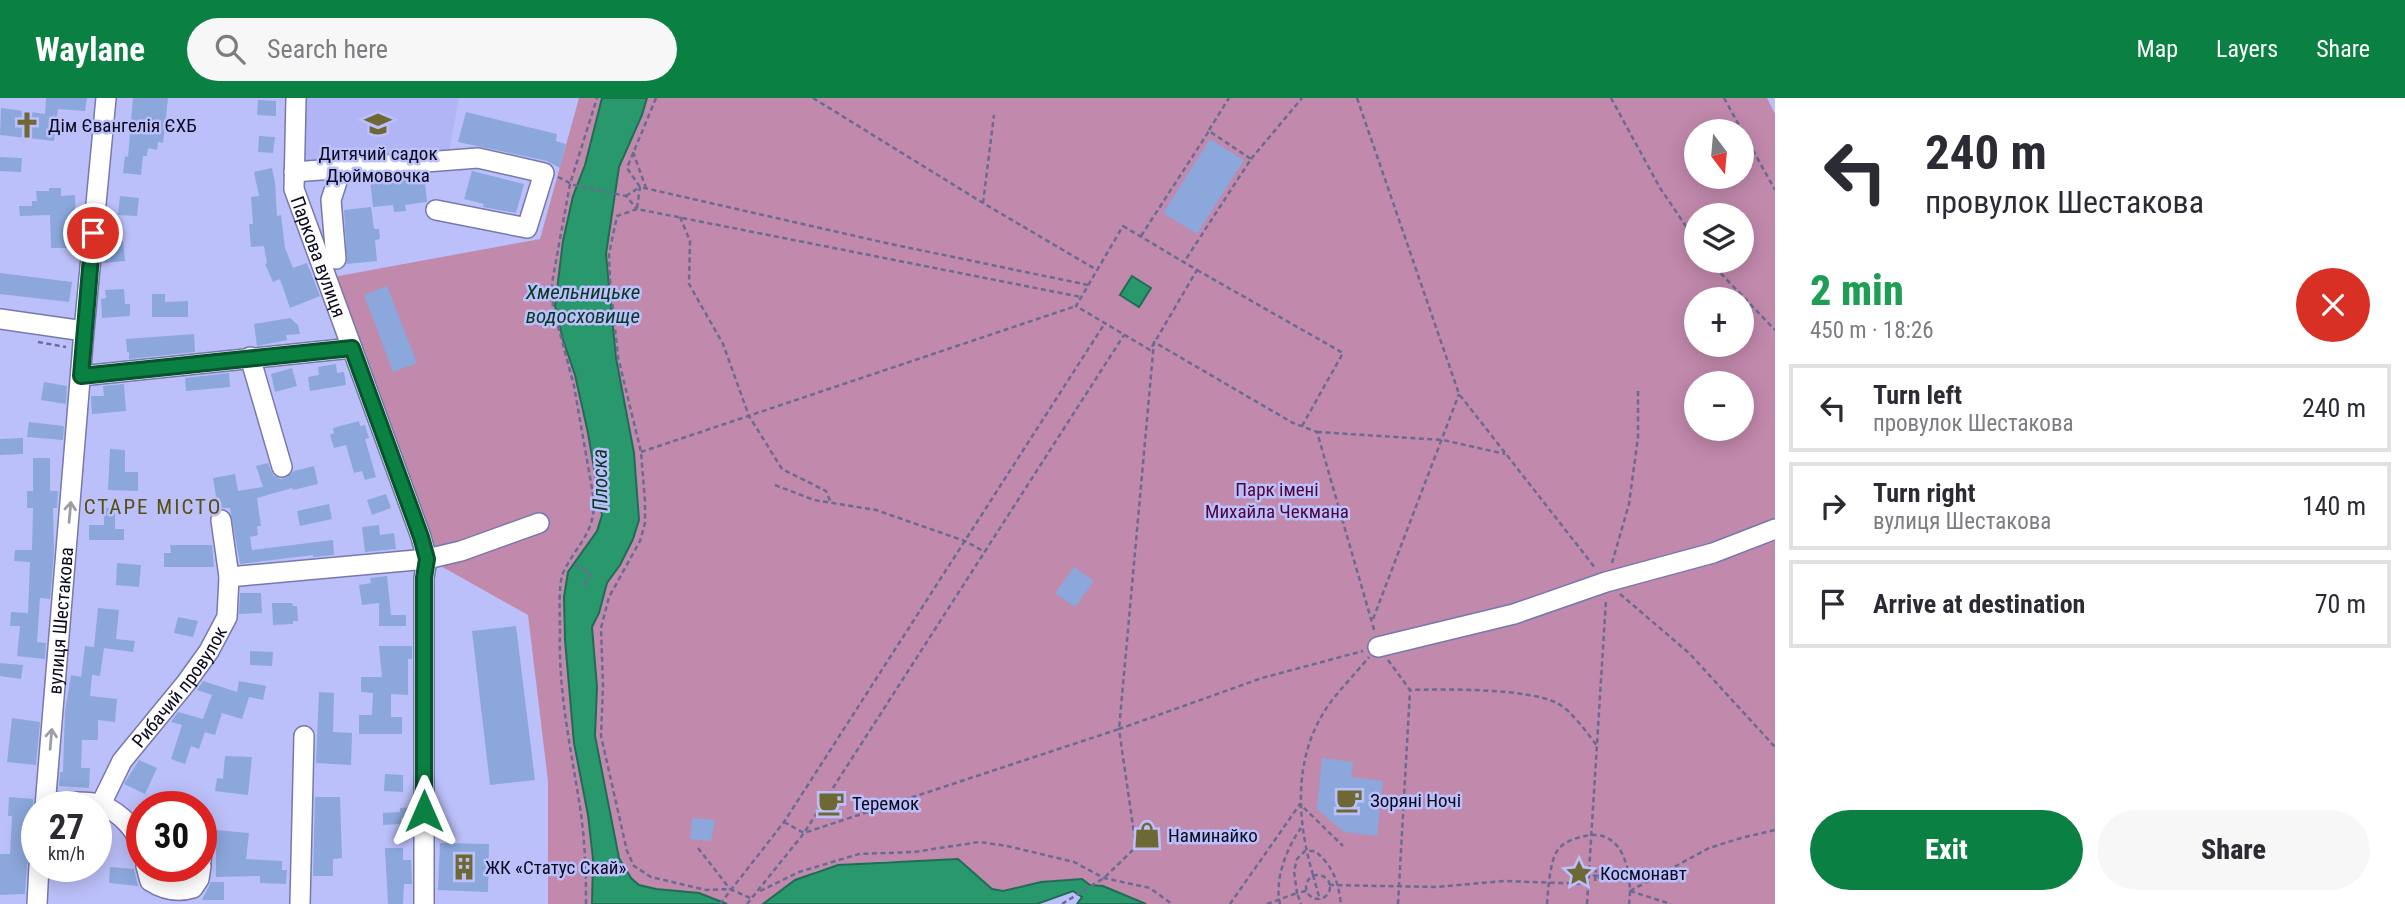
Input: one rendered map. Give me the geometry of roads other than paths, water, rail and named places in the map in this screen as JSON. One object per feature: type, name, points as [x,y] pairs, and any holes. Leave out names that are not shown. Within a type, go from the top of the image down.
[{"type":"street","name":"вулиця Шестакова","points":[[46,791],[83,340],[106,98]]},
{"type":"street","name":"Паркова вулиця","points":[[296,98],[294,189],[427,559],[424,578],[424,904]]},
{"type":"street","points":[[294,172],[478,158],[544,173],[527,228],[436,210]]},
{"type":"street","points":[[336,259],[331,200],[341,169]]},
{"type":"street","points":[[0,319],[83,340]]},
{"type":"street","points":[[81,376],[352,348]]},
{"type":"street","points":[[250,357],[282,467]]},
{"type":"street","name":"Рибачий провулок","points":[[107,791],[122,761],[186,683],[209,651],[227,617],[229,577],[221,520]]},
{"type":"street","points":[[229,577],[427,559],[461,551],[539,523]]},
{"type":"street","points":[[1378,647],[1514,614],[1606,582],[1713,553],[1775,529]]},
{"type":"street","points":[[300,904],[304,736]]},
{"type":"street","points":[[37,904],[38,882]]},
{"type":"street","points":[[152,882],[162,889],[184,891],[193,888],[197,882]]},
{"type":"water","name":"Хмельницьке водосховище","points":[[602,98],[647,98],[619,167],[606,254],[616,358],[634,453],[639,520],[620,565],[607,583],[599,613],[592,627],[597,687],[595,736],[619,858],[631,878],[639,885],[699,893],[727,904],[592,904],[593,859],[588,815],[574,743],[564,597],[568,572],[597,531],[602,515],[575,375],[555,306],[563,241],[573,196],[585,165]]},
{"type":"water","points":[[1132,276],[1151,288],[1139,307],[1120,295]]},
{"type":"water","points":[[958,859],[992,889],[1003,891],[1041,882],[1082,879],[1090,885],[1103,886],[1146,904],[1077,904],[1082,897],[1073,891],[1037,904],[763,904],[795,880],[838,865]]},
{"type":"place","name":"Дитячий садок Дюймовочка","points":[[378,124]]},
{"type":"place","name":"Дім Євангелія ЄХБ","points":[[27,125]]},
{"type":"place","name":"Зоряні Ночі","points":[[1349,800]]},
{"type":"place","name":"Теремок","points":[[831,803]]},
{"type":"place","name":"Наминайко","points":[[1147,835]]},
{"type":"place","name":"ЖК «Статус Скай»","points":[[464,867]]},
{"type":"place","name":"Космонавт","points":[[1579,873]]},
{"type":"district","name":"СТАРЕ МІСТО","points":[[153,507]]},
{"type":"water label","name":"Плоска","points":[[600,480]]},
{"type":"park label","name":"Парк імені Михайла Чекмана","points":[[1277,500]]}]
